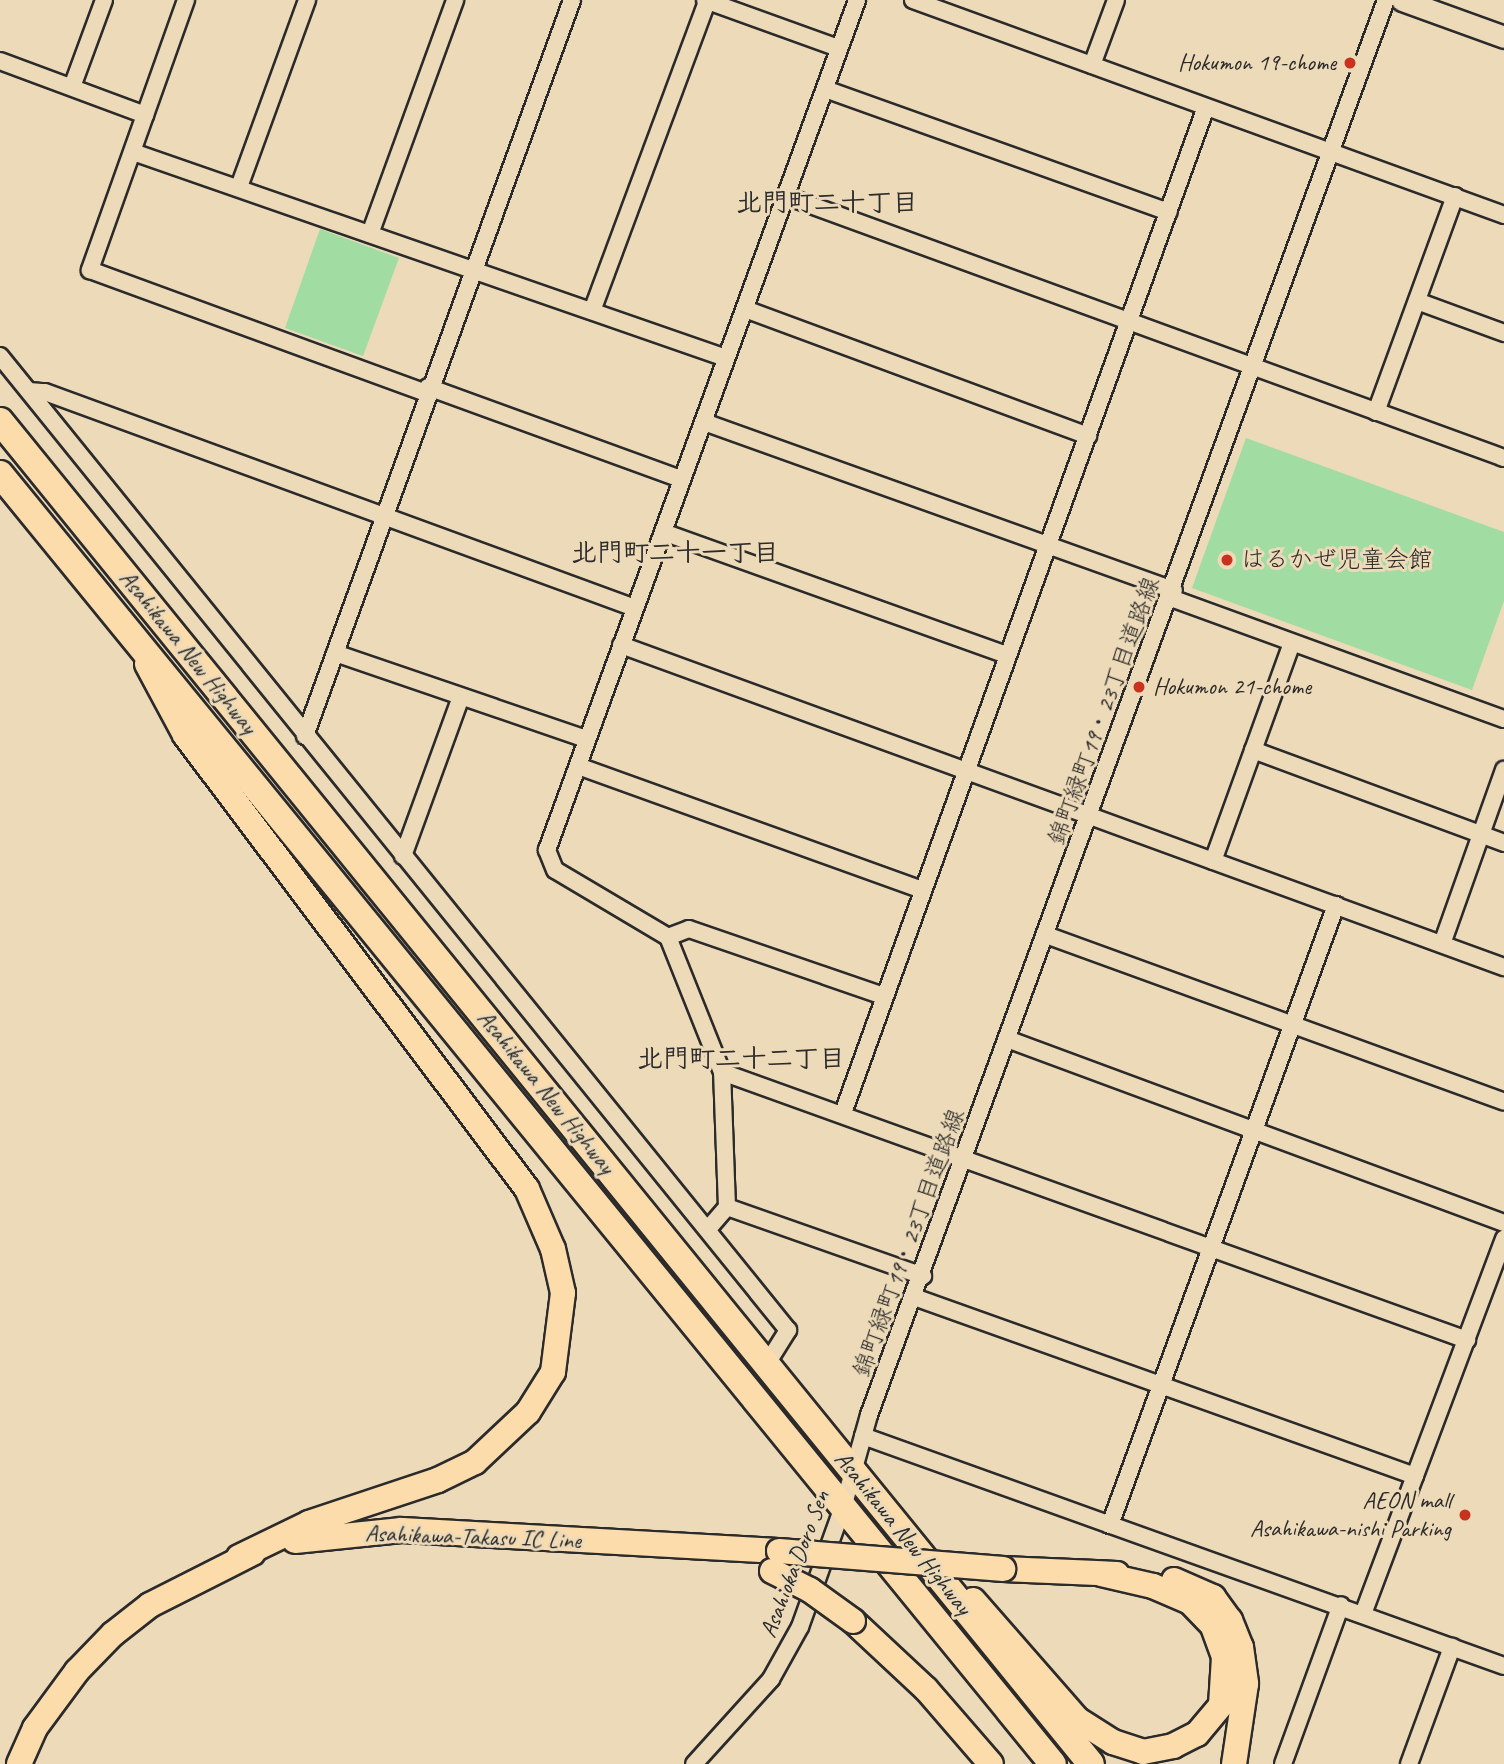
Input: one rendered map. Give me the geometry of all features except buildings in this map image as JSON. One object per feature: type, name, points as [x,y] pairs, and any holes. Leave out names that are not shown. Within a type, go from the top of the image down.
[{"type":"highway","name":"Asahikawa New Highway","points":[[0,421],[1091,1764]]},
{"type":"highway","name":"Asahikawa New Highway","points":[[0,474],[844,1504],[1053,1764]]},
{"type":"main road","points":[[1402,0],[1504,37]]},
{"type":"main road","points":[[134,639],[185,735],[527,1189],[553,1249],[563,1293],[553,1372],[528,1412],[475,1462],[438,1480],[309,1523],[239,1557]]},
{"type":"main road","points":[[891,1518],[975,1602],[1077,1719],[1113,1742],[1143,1752],[1173,1746],[1197,1734],[1221,1705],[1224,1657],[1213,1626],[1190,1602],[1153,1586],[1101,1574]]},
{"type":"main road","name":"Asahikawa-Takasu IC Line","points":[[19,1764],[35,1728],[56,1699],[113,1634],[150,1605],[239,1557],[314,1536],[401,1530],[701,1550],[775,1561]]},
{"type":"main road","points":[[775,1561],[1101,1574],[1149,1573],[1188,1584],[1213,1597],[1230,1620],[1241,1647],[1246,1684],[1234,1764]]},
{"type":"main road","points":[[775,1561],[853,1621],[926,1689],[991,1764]]},
{"type":"street","points":[[72,87],[104,0]]},
{"type":"street","points":[[186,0],[90,270],[681,479]]},
{"type":"street","points":[[239,187],[307,0]]},
{"type":"street","points":[[370,234],[455,0]]},
{"type":"street","points":[[305,736],[427,390],[572,0]]},
{"type":"street","points":[[592,312],[706,0],[838,48]]},
{"type":"street","points":[[708,1229],[727,1207],[722,1072],[668,937],[555,870],[547,850],[857,0]]},
{"type":"street","points":[[913,0],[1504,215]]},
{"type":"street","points":[[1092,65],[1116,0]]},
{"type":"street","name":"錦町緑町19・23丁目道路線","points":[[853,1474],[863,1436],[1172,594],[1386,0]]},
{"type":"street","points":[[0,61],[145,115]]},
{"type":"street","points":[[825,89],[1169,212]]},
{"type":"street","points":[[843,1113],[920,889],[1048,546],[1206,107]]},
{"type":"street","points":[[133,152],[726,358]]},
{"type":"street","points":[[786,195],[1504,458]]},
{"type":"street","points":[[1376,412],[1455,196]]},
{"type":"street","points":[[1417,301],[1504,333]]},
{"type":"street","points":[[744,309],[1088,436]]},
{"type":"street","points":[[0,356],[788,1330],[768,1364]]},
{"type":"street","points":[[29,391],[45,393],[635,608]]},
{"type":"street","points":[[704,422],[1048,546],[1292,643],[1504,719]]},
{"type":"street","points":[[663,532],[1007,655]]},
{"type":"street","points":[[1213,861],[1292,643]]},
{"type":"street","points":[[621,645],[1089,818],[1504,967]]},
{"type":"street","points":[[335,653],[586,739]]},
{"type":"street","points":[[403,856],[461,696]]},
{"type":"street","points":[[1253,750],[1504,843]]},
{"type":"street","points":[[578,766],[920,889]]},
{"type":"street","points":[[1442,944],[1504,770]]},
{"type":"street","points":[[1110,1525],[1336,905]]},
{"type":"street","points":[[668,937],[689,929],[884,996]]},
{"type":"street","points":[[1046,935],[1504,1102]]},
{"type":"street","points":[[1007,1039],[1504,1223]]},
{"type":"street","points":[[722,1072],[843,1113],[1467,1340]]},
{"type":"street","points":[[727,1207],[923,1276]]},
{"type":"street","points":[[1363,1614],[1504,1239]]},
{"type":"street","points":[[914,1297],[1415,1476]]},
{"type":"street","points":[[863,1436],[1341,1605],[1504,1666]]},
{"type":"street","name":"Asahioka Doro Sen","points":[[694,1764],[771,1679],[800,1627],[853,1474]]},
{"type":"street","points":[[1283,1764],[1341,1605]]},
{"type":"street","points":[[1409,1764],[1452,1647]]},
{"type":"green space","points":[[320,229],[399,258],[363,356],[285,328]]},
{"type":"green space","points":[[1246,438],[1504,532],[1504,601],[1472,690],[1192,588]]},
{"type":"place","name":"Hokumon 19-chome","points":[[1350,63]]},
{"type":"place","name":"はるかぜ児童会館","points":[[1227,560]]},
{"type":"place","name":"Hokumon 21-chome","points":[[1139,687]]},
{"type":"place","name":"AEON mall Asahikawa-nishi Parking","points":[[1465,1515]]},
{"type":"district","name":"北門町二十丁目","points":[[827,203]]},
{"type":"district","name":"北門町二十一丁目","points":[[675,553]]},
{"type":"district","name":"北門町二十二丁目","points":[[741,1059]]}]
